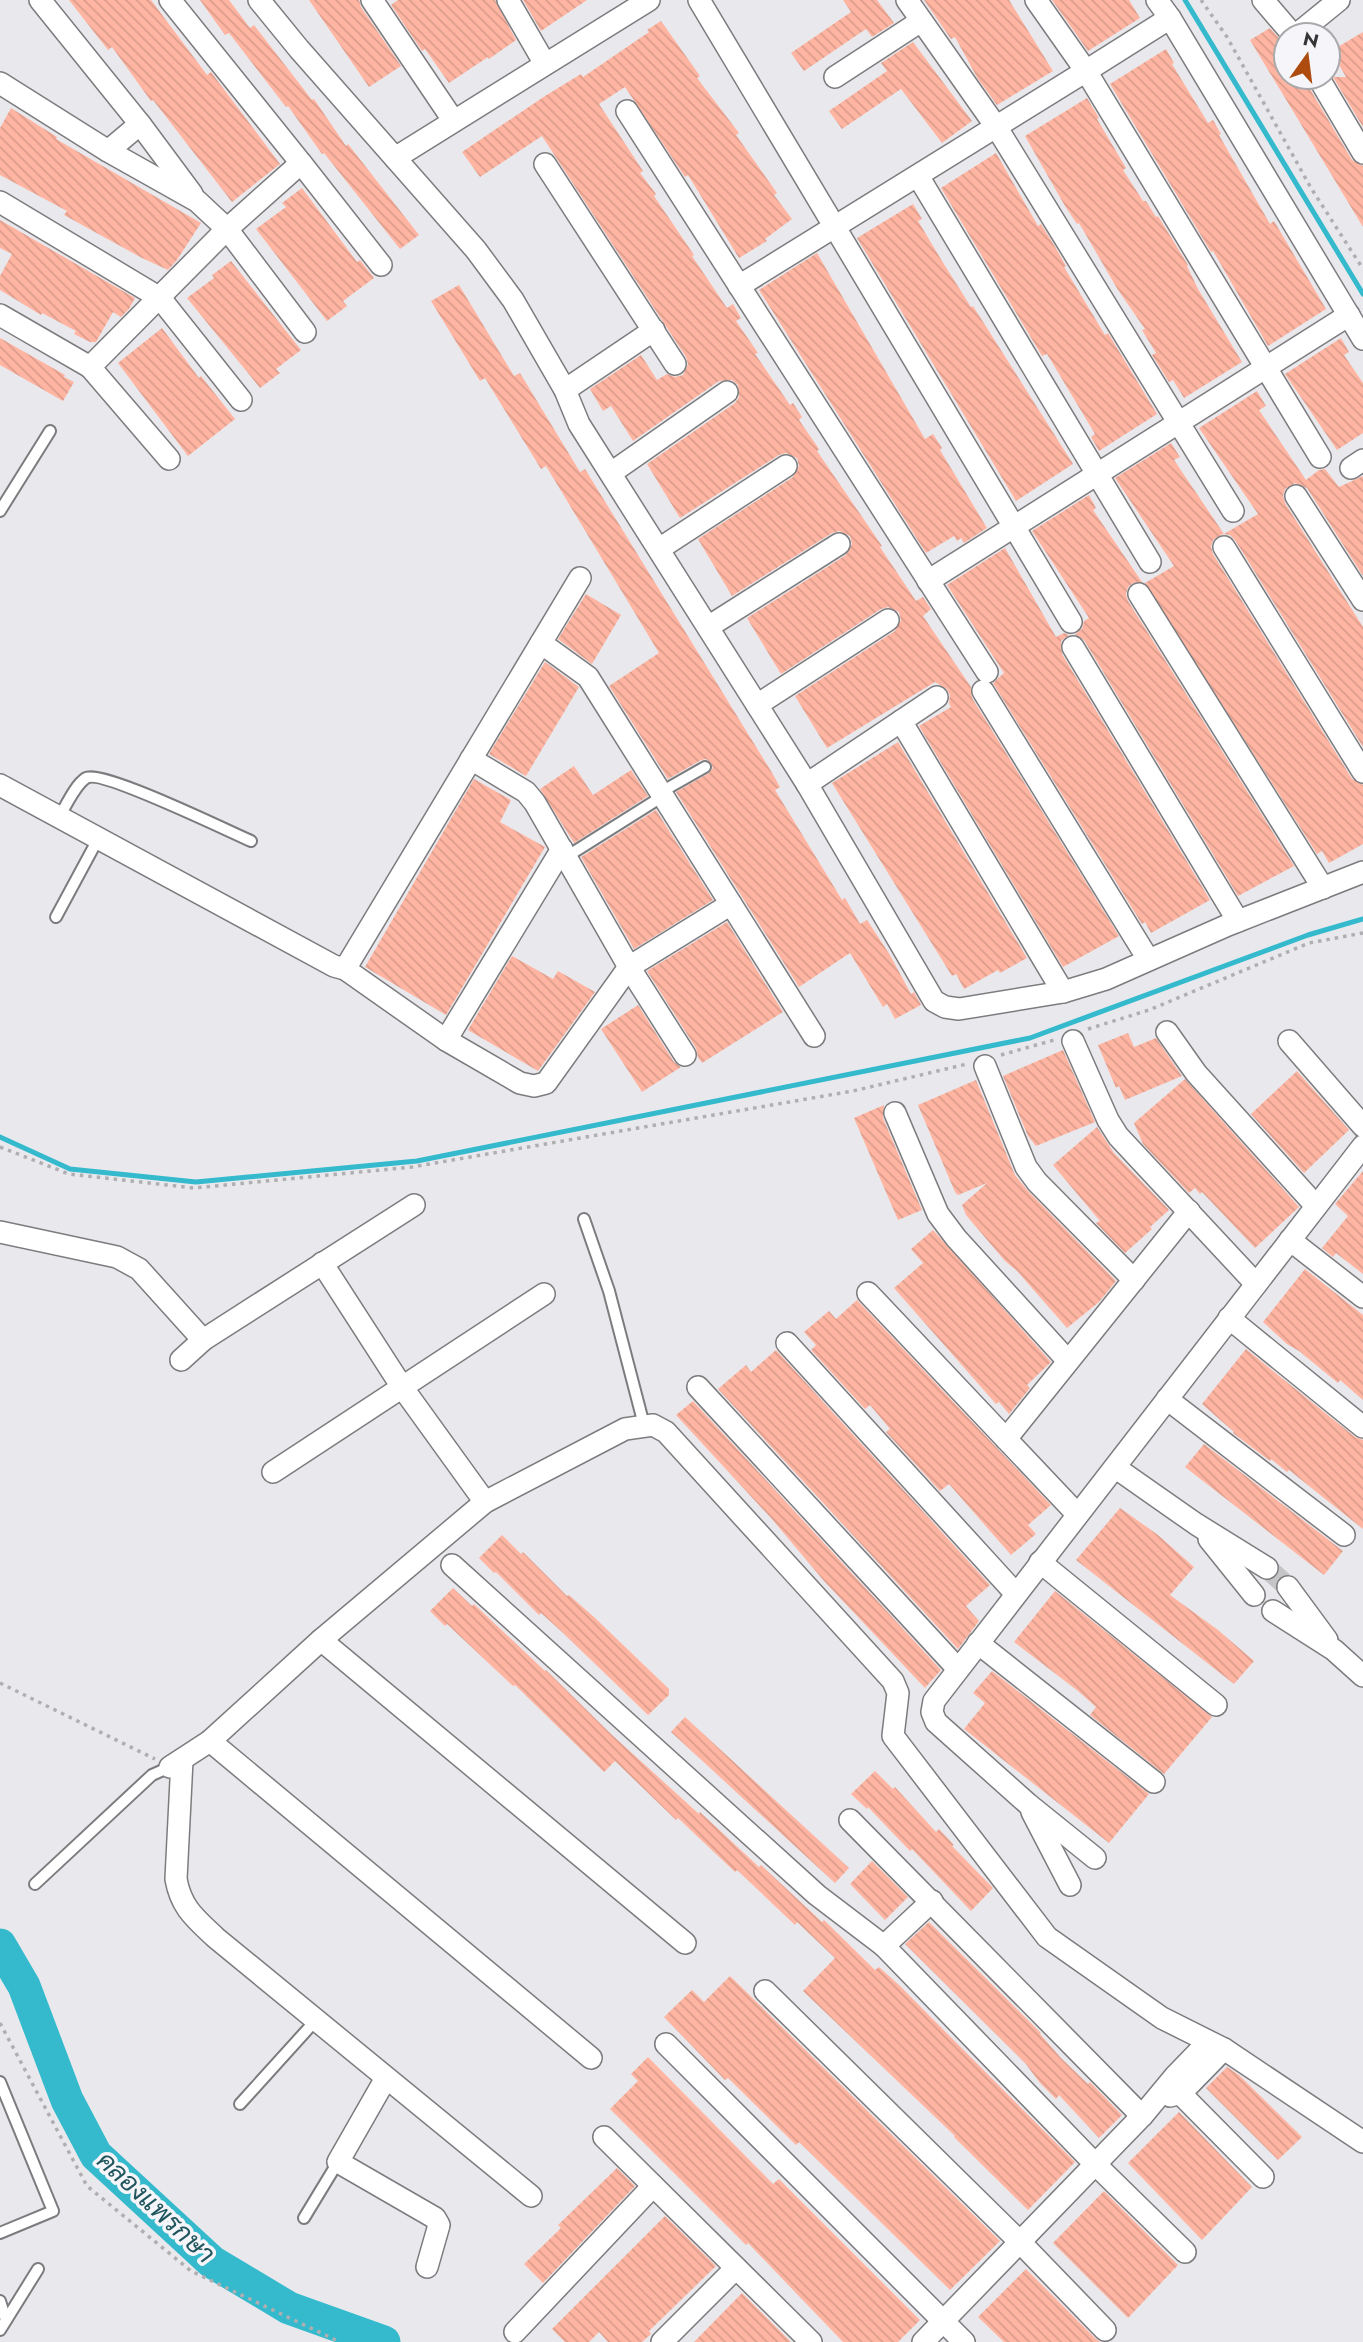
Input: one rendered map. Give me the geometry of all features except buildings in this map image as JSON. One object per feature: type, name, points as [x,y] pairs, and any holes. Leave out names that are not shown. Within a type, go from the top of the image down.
[{"type":"street","points":[[40,0],[140,124],[197,201],[227,229],[305,332]]},
{"type":"street","points":[[170,0],[381,265]]},
{"type":"street","points":[[259,0],[476,250],[513,300],[565,390],[579,424],[807,784],[934,1001],[945,1007],[959,1009],[1063,992],[1106,979],[1238,921],[1363,872]]},
{"type":"street","points":[[372,0],[453,120]]},
{"type":"street","points":[[509,0],[545,64]]},
{"type":"street","points":[[699,0],[1072,622]]},
{"type":"street","points":[[907,0],[997,128],[1233,511]]},
{"type":"street","points":[[1036,0],[1086,71],[1320,457]]},
{"type":"street","points":[[1157,0],[1363,340]]},
{"type":"street","points":[[1262,0],[1281,21]]},
{"type":"street","points":[[1312,21],[1339,0]]},
{"type":"street","points":[[395,158],[638,3]]},
{"type":"street","points":[[739,286],[1170,18]]},
{"type":"street","points":[[835,78],[921,21]]},
{"type":"street","points":[[0,83],[108,151],[197,201]]},
{"type":"street","points":[[1326,91],[1363,153]]},
{"type":"street","points":[[626,111],[928,581],[1148,959]]},
{"type":"street","points":[[108,151],[140,124]]},
{"type":"street","points":[[90,367],[227,229],[301,163]]},
{"type":"street","points":[[545,164],[675,364]]},
{"type":"street","points":[[918,176],[1150,562]]},
{"type":"street","points":[[0,202],[160,298],[241,400]]},
{"type":"street","points":[[0,315],[90,367],[169,459]]},
{"type":"street","points":[[928,581],[1349,315]]},
{"type":"street","points":[[565,390],[654,330]]},
{"type":"street","points":[[611,473],[727,393]]},
{"type":"street","points":[[659,549],[786,466]]},
{"type":"street","points":[[1296,496],[1363,600]]},
{"type":"street","points":[[708,627],[839,544]]},
{"type":"street","points":[[1224,547],[1363,772]]},
{"type":"street","points":[[345,969],[580,578]]},
{"type":"street","points":[[1139,594],[1323,888]]},
{"type":"street","points":[[757,705],[888,620]]},
{"type":"street","points":[[541,643],[588,677],[814,1036]]},
{"type":"street","points":[[1073,647],[1238,921]]},
{"type":"street","points":[[807,784],[937,697]]},
{"type":"street","points":[[901,721],[1063,992]]},
{"type":"street","points":[[471,759],[526,792],[535,803],[629,967],[685,1055]]},
{"type":"street","points":[[0,785],[334,966],[345,969],[446,1040],[520,1083],[534,1086],[546,1083],[629,967],[731,904]]},
{"type":"street","points":[[446,1040],[564,853]]},
{"type":"street","points":[[1167,1032],[1196,1073],[1316,1206]]},
{"type":"street","points":[[1070,1037],[1118,1136],[1256,1284]]},
{"type":"street","points":[[1289,1041],[1363,1126]]},
{"type":"street","points":[[983,1062],[1026,1167],[1037,1182],[1133,1280]]},
{"type":"street","points":[[895,1113],[938,1214],[956,1238],[1068,1361]]},
{"type":"street","points":[[1095,1858],[1028,1804],[936,1722],[932,1712],[934,1701],[1316,1206],[1356,1171],[1363,1146]]},
{"type":"street","points":[[181,1360],[203,1340],[414,1205]]},
{"type":"street","points":[[1006,1439],[1189,1211]]},
{"type":"street","points":[[0,1232],[117,1257],[139,1269],[203,1340]]},
{"type":"street","points":[[1290,1240],[1363,1297]]},
{"type":"street","points":[[322,1263],[402,1387],[485,1502]]},
{"type":"street","points":[[868,1293],[1077,1514]]},
{"type":"street","points":[[273,1472],[544,1294]]},
{"type":"street","points":[[1229,1318],[1363,1427]]},
{"type":"street","points":[[787,1343],[1016,1594]]},
{"type":"street","points":[[698,1387],[958,1669]]},
{"type":"street","points":[[1167,1399],[1344,1535]]},
{"type":"street","points":[[531,2196],[216,1938],[187,1910],[179,1895],[176,1863],[180,1829],[176,1763],[210,1741],[321,1640],[485,1502],[615,1434],[644,1425],[653,1425],[666,1432],[887,1673],[898,1693],[893,1736],[1047,1937],[1163,2018],[1216,2046],[1363,2142]]},
{"type":"street","points":[[1116,1468],[1196,1524],[1267,1568]]},
{"type":"street","points":[[1196,1524],[1254,1595]]},
{"type":"street","points":[[1040,1562],[1216,1705]]},
{"type":"street","points":[[452,1564],[817,1895],[884,1947],[1095,2164],[1185,2252]]},
{"type":"street","points":[[1288,1587],[1334,1650]]},
{"type":"street","points":[[1273,1611],[1334,1650],[1363,1675]]},
{"type":"street","points":[[321,1640],[685,1943]]},
{"type":"street","points":[[978,1643],[1154,1782]]},
{"type":"street","points":[[210,1741],[591,2058]]},
{"type":"street","points":[[1028,1804],[1070,1885]]},
{"type":"street","points":[[850,1820],[1142,2116]]},
{"type":"street","points":[[884,1947],[932,1901]]},
{"type":"street","points":[[765,1991],[1020,2242],[1105,2330]]},
{"type":"street","points":[[666,2044],[964,2342]]},
{"type":"street","points":[[923,2342],[1142,2116],[1216,2046]]},
{"type":"street","points":[[386,2078],[338,2162],[435,2218],[439,2225],[427,2267]]},
{"type":"street","points":[[1170,2092],[1263,2177]]},
{"type":"street","points":[[604,2137],[811,2342]]},
{"type":"street","points":[[515,2332],[653,2186]]},
{"type":"street","points":[[662,2342],[736,2268]]},
{"type":"lane","points":[[0,511],[50,431]]},
{"type":"lane","points":[[564,853],[705,766]]},
{"type":"lane","points":[[59,817],[78,787],[86,778],[95,775],[144,793],[251,841]]},
{"type":"lane","points":[[56,917],[99,839]]},
{"type":"lane","points":[[584,1219],[609,1291],[644,1425]]},
{"type":"lane","points":[[35,1884],[152,1775],[176,1763]]},
{"type":"lane","points":[[240,2104],[316,2020]]},
{"type":"lane","points":[[0,2082],[53,2211],[0,2233]]},
{"type":"lane","points":[[304,2218],[338,2162]]},
{"type":"lane","points":[[3,2325],[38,2269]]},
{"type":"lane","points":[[0,2301],[3,2325]]},
{"type":"path","points":[[1201,0],[1227,37],[1311,188],[1363,269]]},
{"type":"path","points":[[0,1147],[69,1174],[194,1188],[412,1167],[853,1091],[983,1062],[1070,1037],[1149,1010],[1309,943],[1363,933]]},
{"type":"path","points":[[0,1683],[176,1763]]},
{"type":"path","points":[[0,2023],[87,2186],[191,2271],[340,2342]]},
{"type":"waterway","points":[[1185,0],[1363,294]]},
{"type":"waterway","points":[[0,1137],[70,1169],[196,1182],[417,1161],[1030,1038],[1308,935],[1363,919]]},
{"type":"waterway","name":"คลองแพรกษา","points":[[0,1945],[24,1986],[67,2100],[96,2155],[212,2262],[289,2308],[384,2342]]},
{"type":"tunnel","points":[[1267,1568],[1288,1587]]}]
